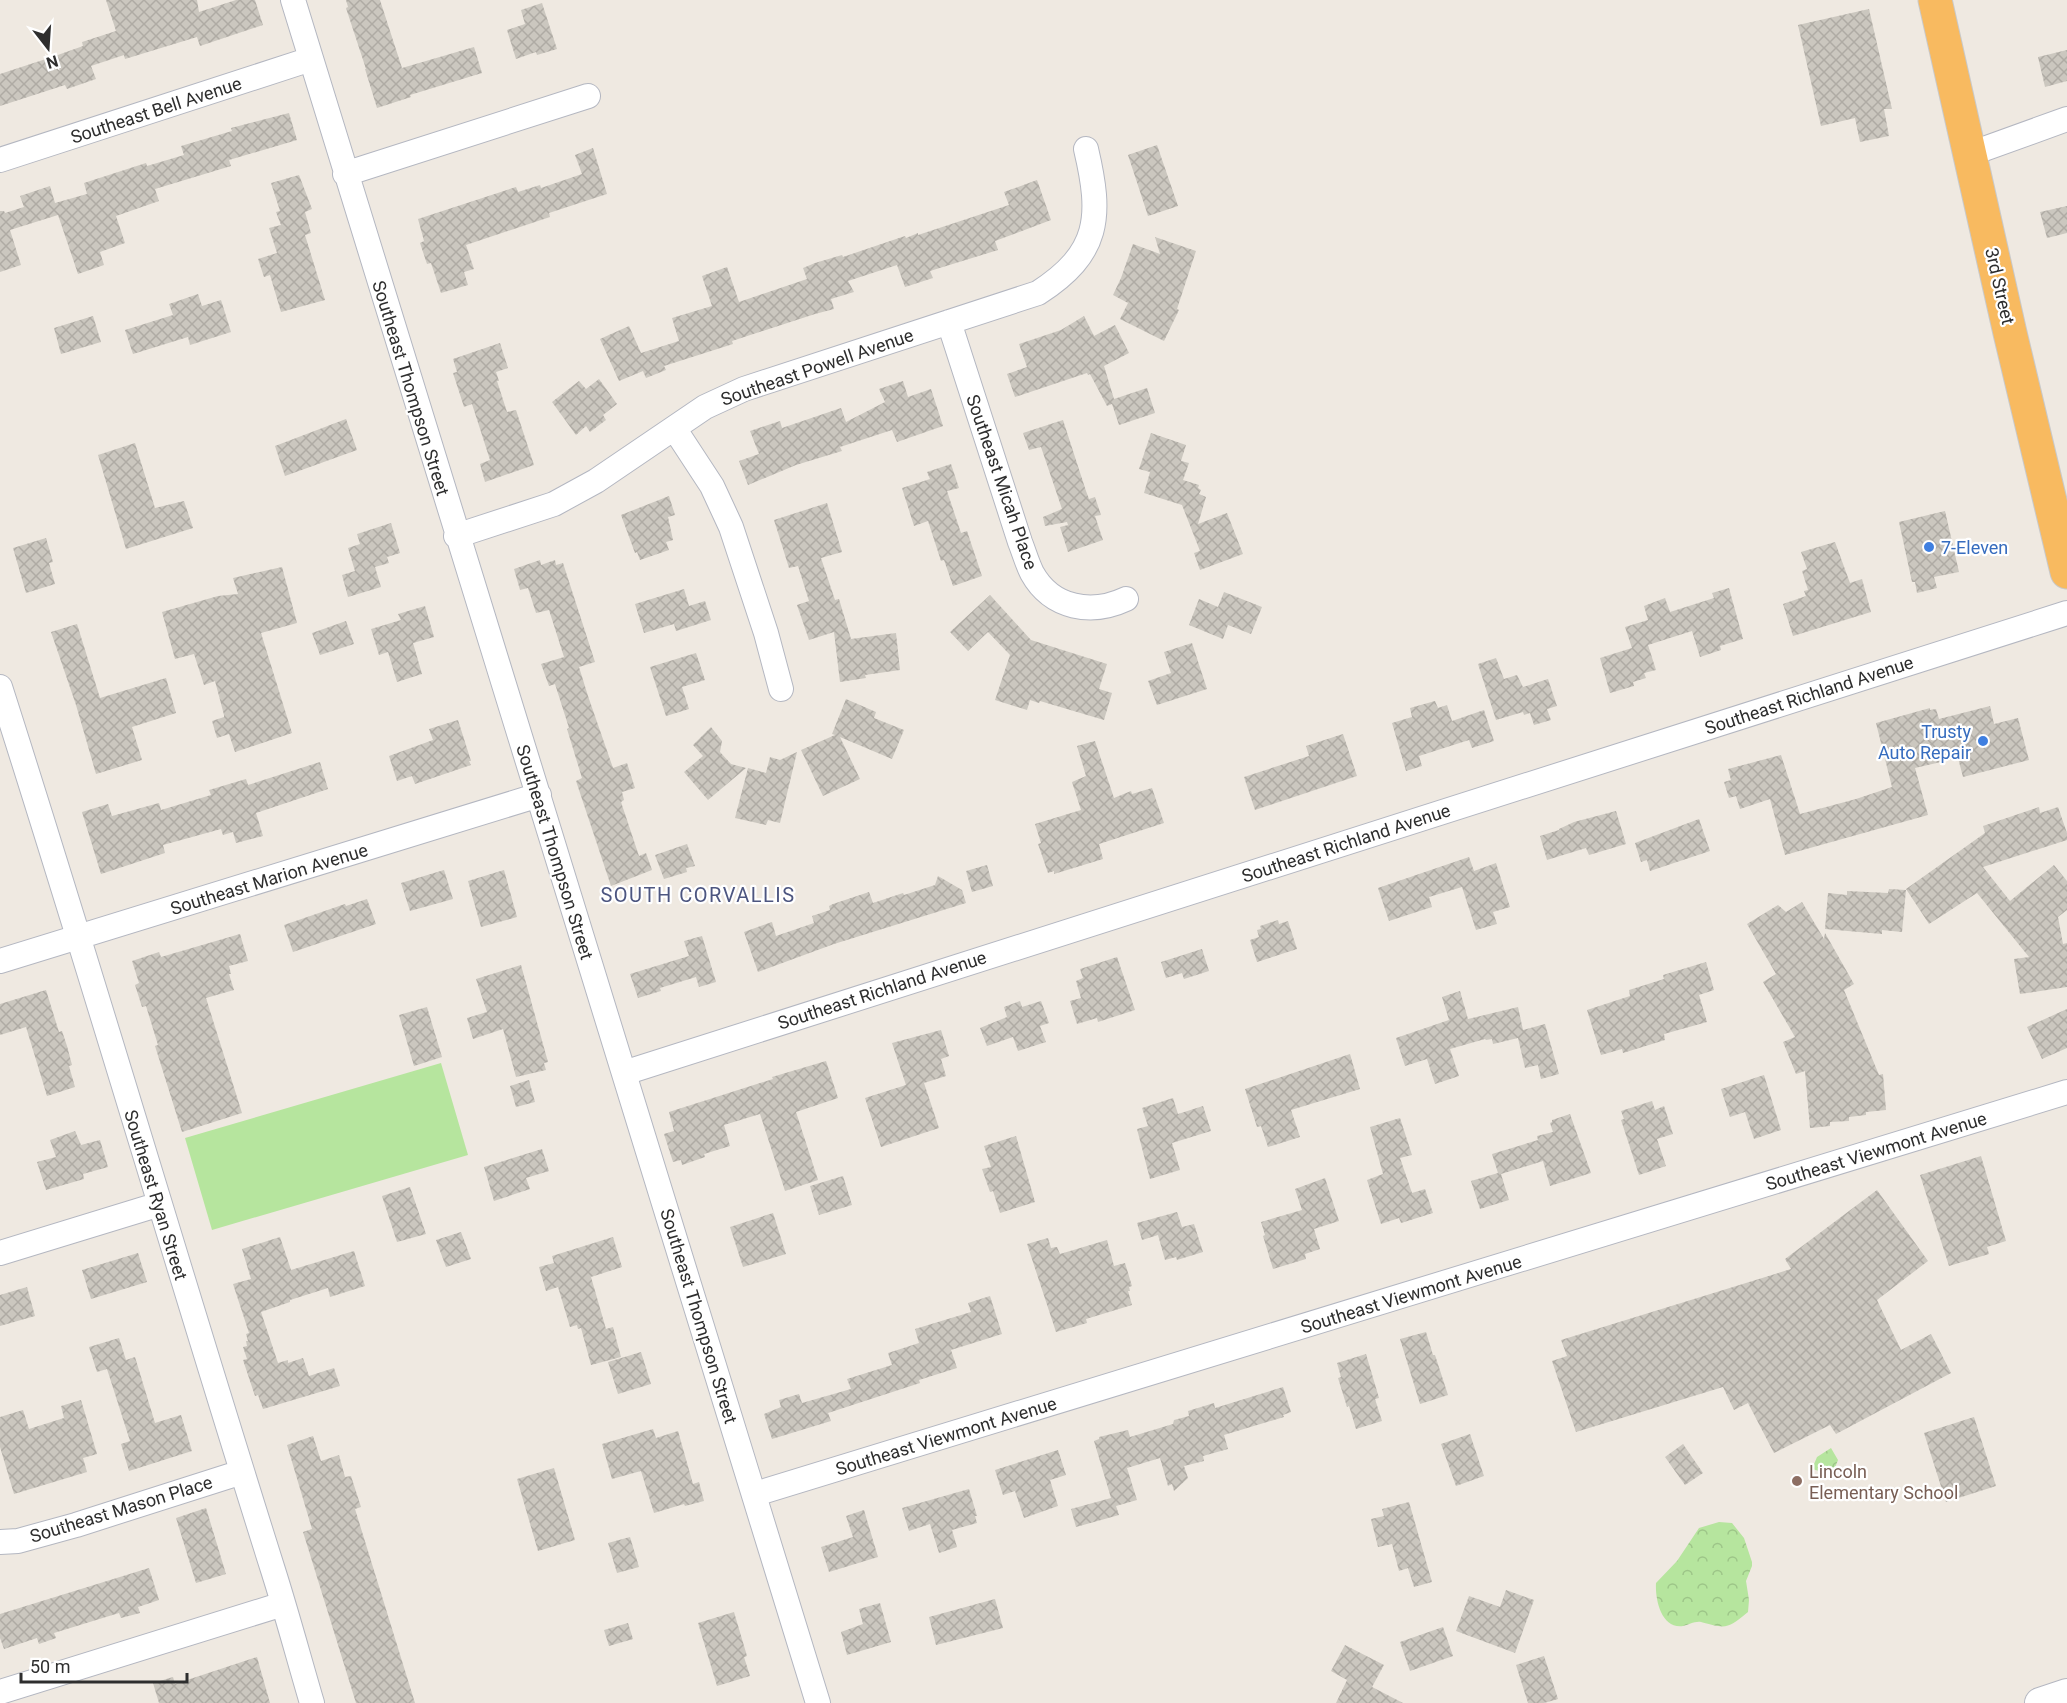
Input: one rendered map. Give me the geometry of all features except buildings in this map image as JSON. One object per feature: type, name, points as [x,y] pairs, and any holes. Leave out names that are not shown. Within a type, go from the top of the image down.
[{"type":"highway","name":"3rd Street","points":[[1935,0],[2067,572]]},
{"type":"street","name":"Southeast Thompson Street","points":[[293,0],[456,537],[539,795],[818,1703]]},
{"type":"street","name":"Southeast Bell Avenue","points":[[0,160],[311,59]]},
{"type":"street","points":[[345,174],[588,96]]},
{"type":"street","points":[[1970,154],[2067,119]]},
{"type":"street","name":"Southeast Powell Avenue","points":[[456,537],[554,504],[596,481],[705,407],[744,389],[1038,293],[1057,280],[1078,260],[1092,235],[1095,206],[1094,183],[1086,149]]},
{"type":"street","name":"Southeast Micah Place","points":[[949,322],[1032,573],[1041,585],[1059,599],[1073,606],[1098,608],[1126,600]]},
{"type":"street","points":[[674,428],[712,486],[731,527],[766,633],[781,689]]},
{"type":"street","name":"Southeast Richland Avenue","points":[[624,1073],[2067,614]]},
{"type":"street","name":"Southeast Ryan Street","points":[[0,687],[5,719],[78,939],[312,1703]]},
{"type":"street","name":"Southeast Marion Avenue","points":[[0,962],[539,795]]},
{"type":"street","name":"Southeast Viewmont Avenue","points":[[755,1494],[2067,1092]]},
{"type":"street","points":[[0,1253],[160,1204]]},
{"type":"street","name":"Southeast Mason Place","points":[[0,1542],[18,1541],[76,1525],[242,1472]]},
{"type":"street","points":[[0,1692],[283,1604]]},
{"type":"street","points":[[2040,1703],[2067,1695]]},
{"type":"green space","points":[[441,1063],[468,1155],[212,1230],[185,1138]]},
{"type":"green space","points":[[1831,1448],[1838,1460],[1834,1470],[1826,1473],[1812,1469],[1817,1457]]},
{"type":"green space","points":[[1719,1522],[1732,1523],[1744,1538],[1752,1562],[1746,1581],[1748,1612],[1736,1622],[1726,1626],[1699,1622],[1675,1626],[1669,1623],[1661,1612],[1656,1583],[1677,1561],[1699,1528]]},
{"type":"place","name":"7-Eleven","points":[[1929,547]]},
{"type":"place","name":"Trusty Auto Repair","points":[[1983,741]]},
{"type":"place","name":"Lincoln Elementary School","points":[[1797,1481]]},
{"type":"district","name":"SOUTH CORVALLIS","points":[[698,895]]}]
